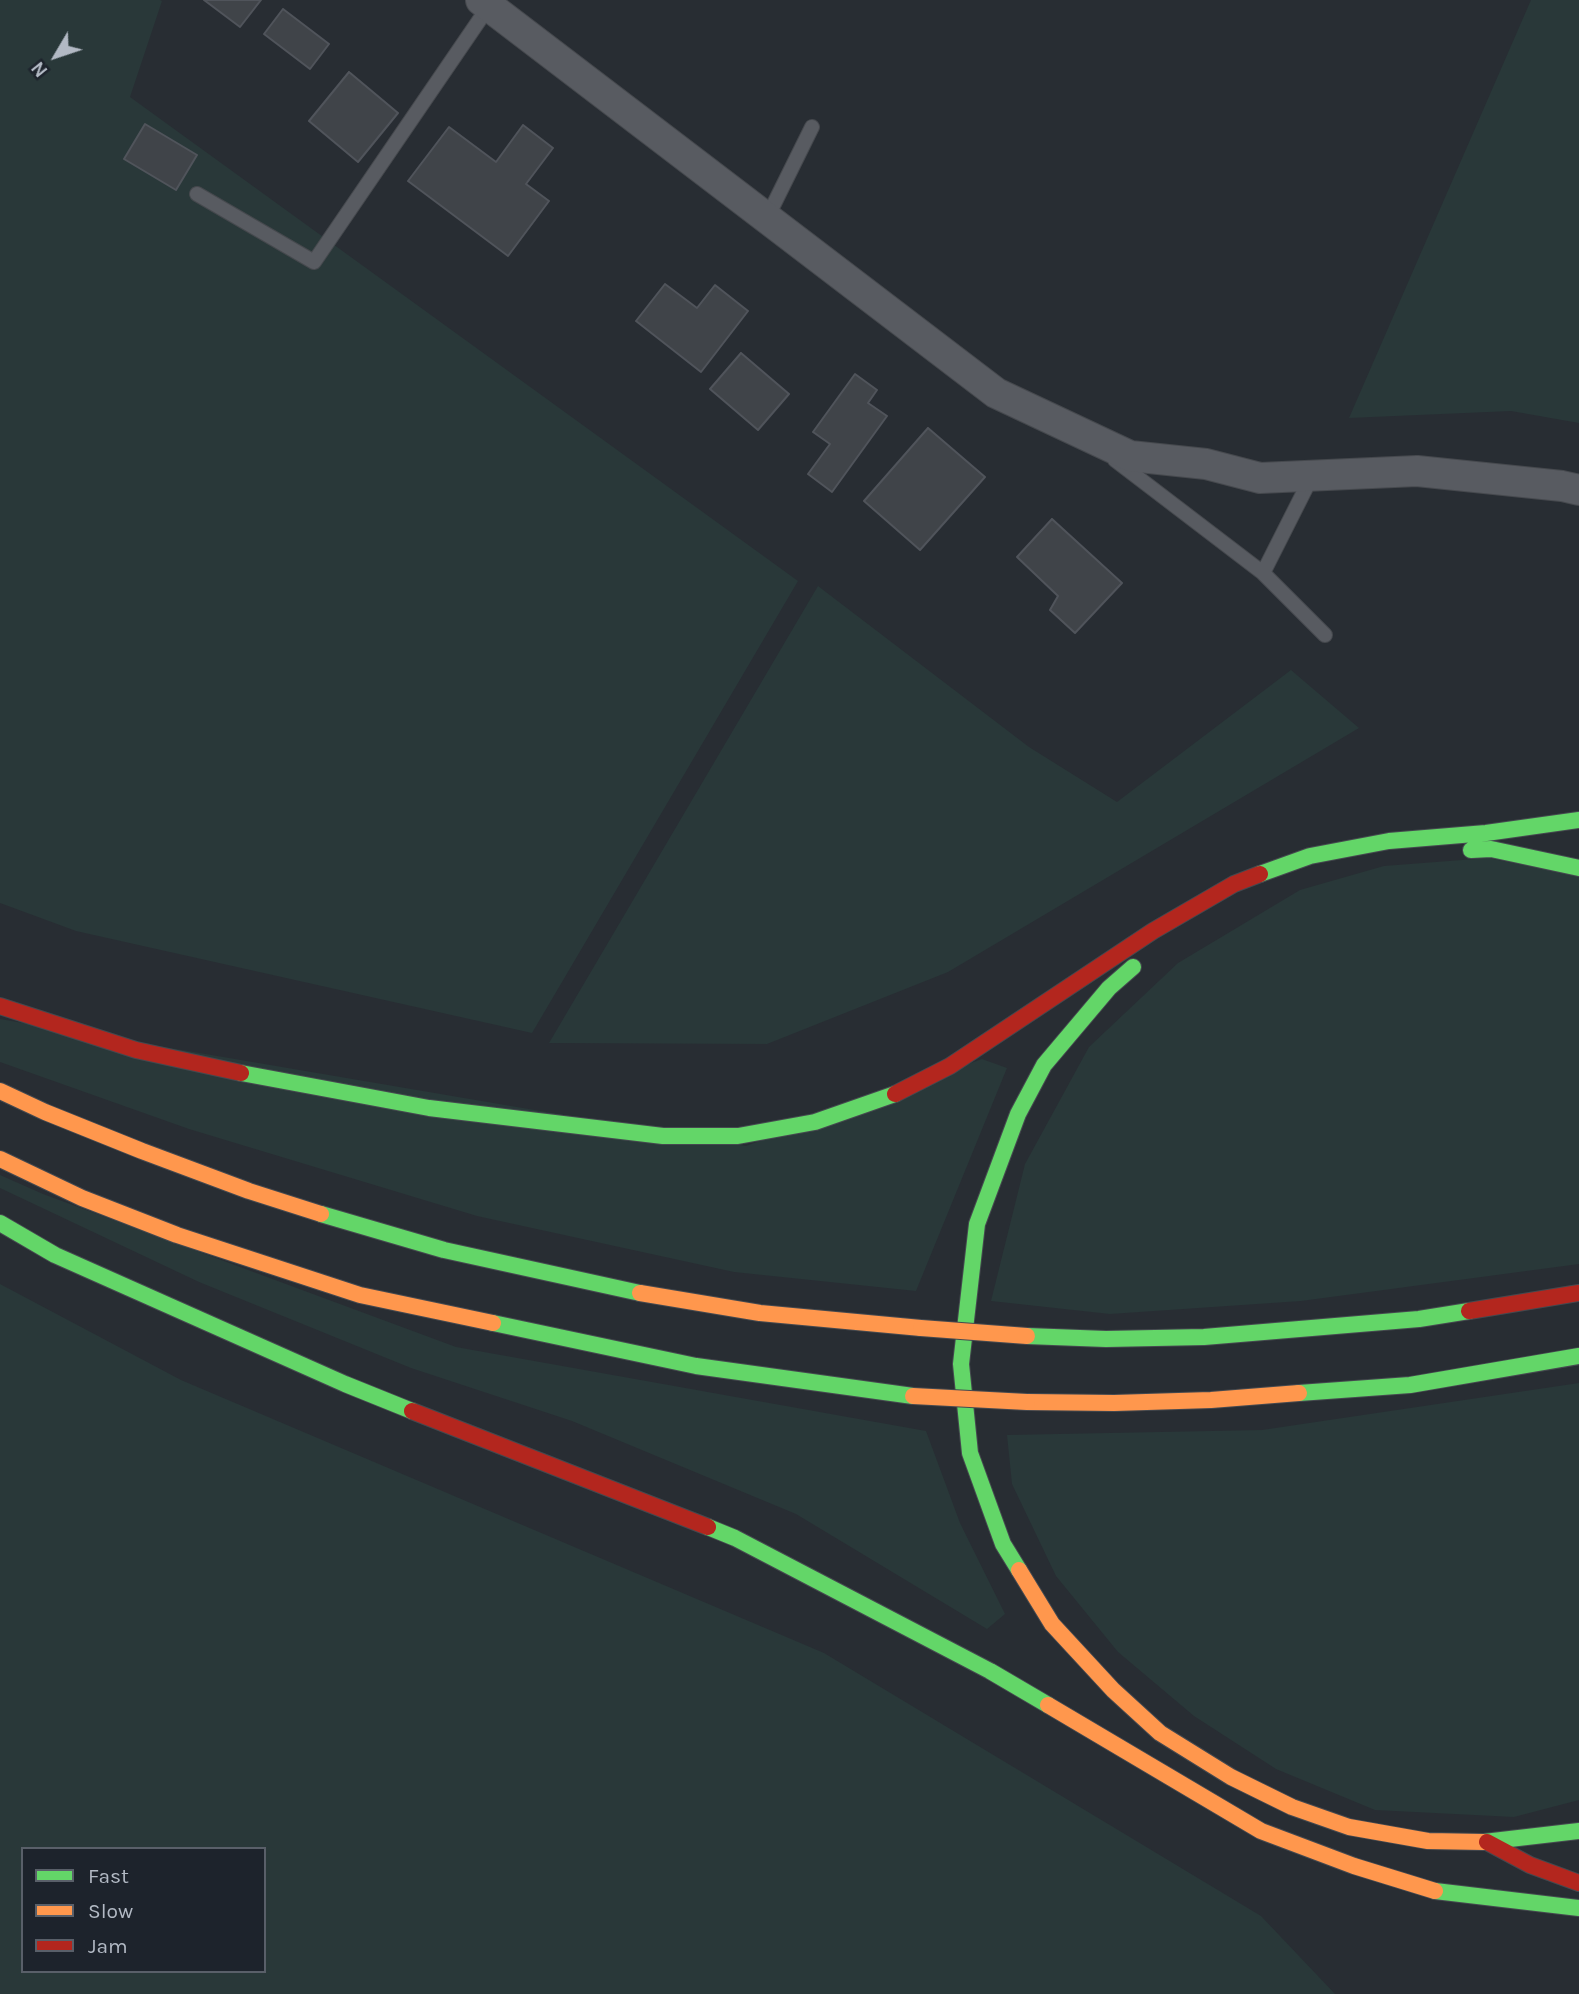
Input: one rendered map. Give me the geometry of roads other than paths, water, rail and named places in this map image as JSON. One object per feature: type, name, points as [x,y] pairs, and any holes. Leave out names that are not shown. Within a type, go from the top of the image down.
[{"type":"highway","points":[[0,1006],[136,1050],[284,1082],[429,1108],[663,1136],[738,1136],[815,1122],[882,1100],[939,1071],[1089,975],[1153,930],[1234,884],[1310,856],[1376,844],[1579,820]]},
{"type":"highway","points":[[1379,859],[1392,855],[1492,849],[1579,868]]},
{"type":"highway","points":[[1234,884],[1109,988],[1044,1065],[1018,1114],[977,1224],[961,1364],[970,1453],[1003,1544],[1052,1625],[1113,1690],[1160,1733],[1231,1777],[1292,1807],[1349,1827],[1428,1841],[1487,1842],[1579,1831]]},
{"type":"highway","points":[[0,1091],[117,1142],[249,1191],[344,1221],[444,1250],[639,1293],[760,1313],[1027,1336],[1106,1339],[1204,1337],[1419,1319],[1579,1293]]},
{"type":"highway","points":[[0,1159],[82,1198],[177,1235],[360,1295],[696,1366],[913,1396],[1027,1402],[1211,1400],[1410,1385],[1579,1356]]},
{"type":"highway","points":[[0,1223],[55,1255],[345,1384],[735,1538],[990,1671],[1261,1832],[1354,1866],[1434,1891],[1579,1908]]},
{"type":"highway","points":[[1487,1842],[1530,1865],[1579,1884]]},
{"type":"street","points":[[485,3],[996,393],[1130,456],[1206,464],[1260,478],[1417,471],[1579,490]]},
{"type":"lane","points":[[197,194],[314,262],[485,3]]},
{"type":"lane","points":[[766,218],[812,127]]},
{"type":"lane","points":[[1072,428],[1263,573],[1325,635]]},
{"type":"lane","points":[[1263,573],[1312,476]]}]
